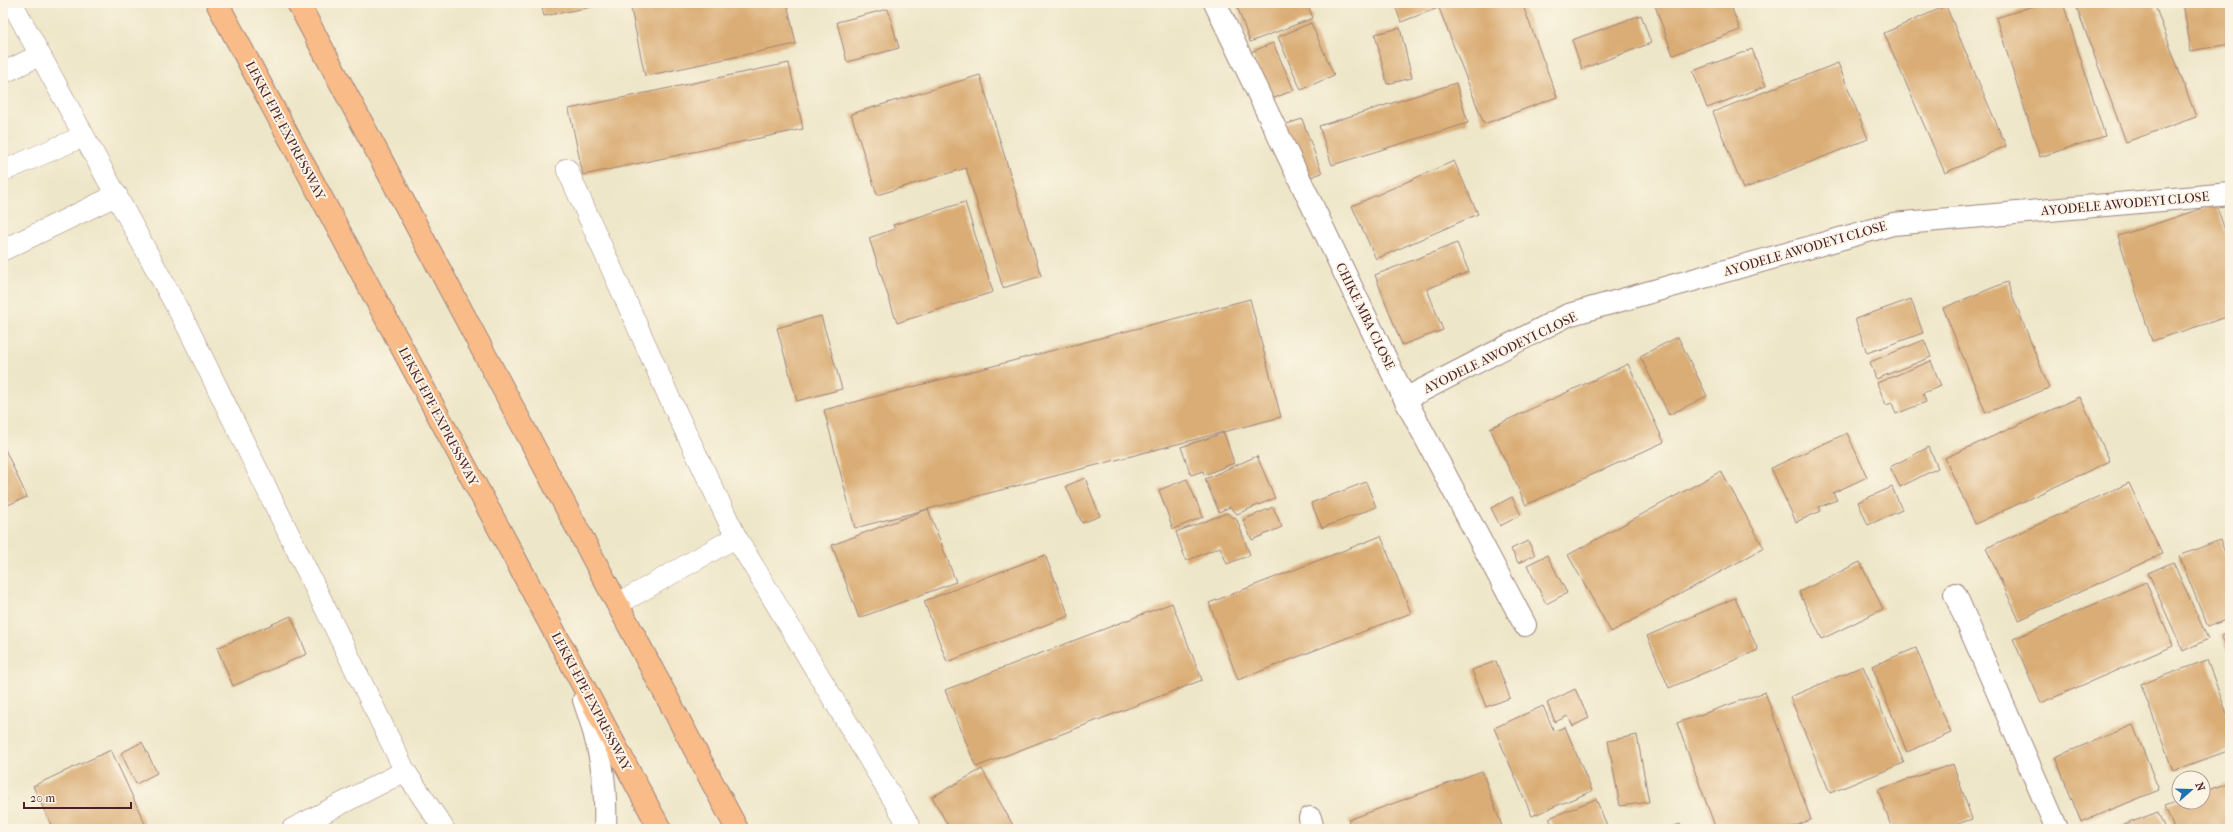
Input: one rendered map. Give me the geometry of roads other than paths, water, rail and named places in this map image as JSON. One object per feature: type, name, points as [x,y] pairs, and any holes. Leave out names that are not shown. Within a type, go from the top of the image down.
[{"type":"highway","name":"LEKKI-EPE EXPRESSWAY","points":[[217,3],[660,829]]},
{"type":"highway","points":[[298,3],[737,829]]},
{"type":"street","name":"CHIKE MBA CLOSE","points":[[1215,3],[1405,399],[1524,625]]},
{"type":"street","name":"AYODELE AWODEYI CLOSE","points":[[1405,399],[1568,315],[1893,224],[2230,194]]},
{"type":"street","points":[[1955,594],[2057,829]]},
{"type":"street","points":[[570,662],[597,738],[606,796],[605,829]]},
{"type":"lane","points":[[12,3],[188,328],[405,771],[444,829]]},
{"type":"lane","points":[[3,73],[40,55]]},
{"type":"lane","points":[[3,171],[84,136]]},
{"type":"lane","points":[[566,169],[669,397],[736,537],[911,829]]},
{"type":"lane","points":[[3,250],[117,196]]},
{"type":"lane","points":[[618,604],[736,537]]},
{"type":"lane","points":[[292,829],[405,771]]}]
